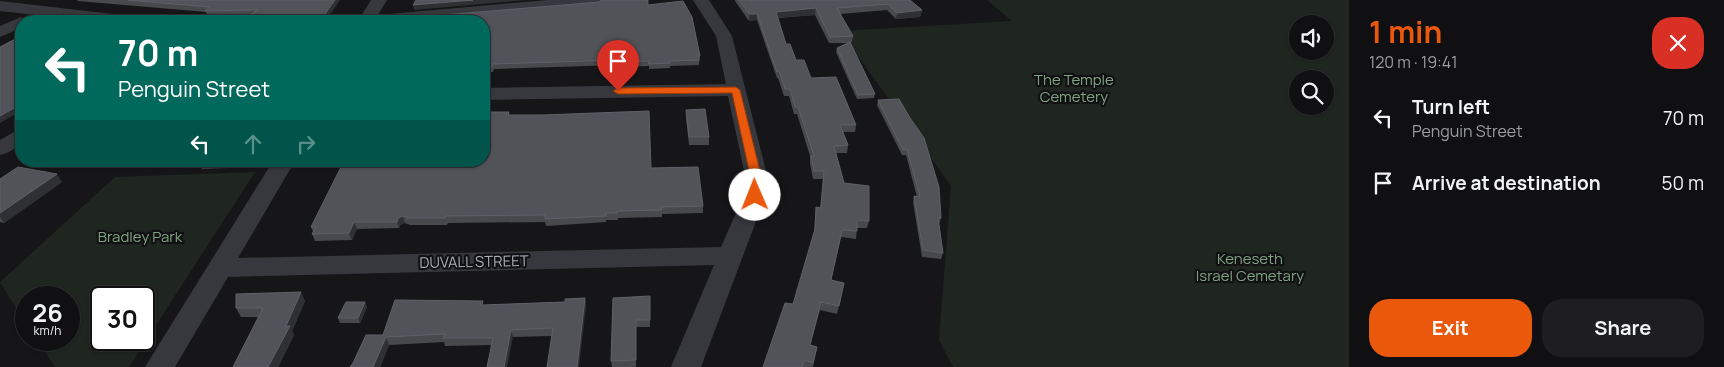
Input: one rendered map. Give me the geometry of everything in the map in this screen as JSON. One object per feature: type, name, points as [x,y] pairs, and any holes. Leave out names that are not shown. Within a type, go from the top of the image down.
[{"type":"street","points":[[36,15],[66,0]]},
{"type":"street","points":[[370,15],[379,0]]},
{"type":"street","points":[[433,15],[599,0]]},
{"type":"street","points":[[686,367],[755,195],[756,175],[724,36],[701,0]]},
{"type":"street","points":[[0,6],[78,15]]},
{"type":"street","points":[[0,32],[15,25]]},
{"type":"street","points":[[490,94],[736,90]]},
{"type":"street","points":[[0,149],[15,140]]},
{"type":"street","points":[[160,367],[280,167]]},
{"type":"street","name":"DUVALL STREET","points":[[219,268],[730,256]]},
{"type":"green space","points":[[987,0],[1349,0],[1349,367],[953,367],[939,340],[951,186],[840,31],[1012,21]]},
{"type":"green space","name":"Bradley Park","points":[[255,172],[155,327],[155,286],[90,286],[90,351],[139,351],[129,367],[55,367],[44,351],[80,351],[80,286],[15,286],[15,306],[0,282],[115,177]]},
{"type":"building","points":[[128,0],[335,0],[324,15],[250,15],[258,10],[205,11],[210,7]]},
{"type":"building","points":[[416,0],[473,0],[413,5]]},
{"type":"building","points":[[602,0],[648,0],[648,5],[683,1],[692,17],[700,56],[698,56],[699,60],[649,64],[648,61],[619,62],[619,60],[493,64],[490,67],[490,15],[443,15],[599,2]]},
{"type":"building","points":[[739,0],[910,0],[922,10],[897,13],[888,4],[837,8],[853,36],[830,37],[816,8],[776,12],[786,44],[790,44],[796,60],[804,60],[811,78],[836,77],[856,125],[840,125],[848,145],[834,146],[844,183],[869,186],[869,221],[857,220],[857,231],[842,230],[831,280],[844,283],[839,306],[821,302],[810,345],[817,347],[813,363],[804,360],[802,367],[763,367],[785,303],[793,304],[815,229],[816,207],[821,208],[824,171],[814,171],[811,156],[814,156],[798,107],[795,107],[790,89],[785,89],[779,71],[777,72],[757,14],[749,14]]},
{"type":"building","points":[[15,39],[15,107],[0,116],[0,47]]},
{"type":"building","points":[[850,42],[875,94],[858,95],[837,48]]},
{"type":"building","points":[[899,99],[924,138],[939,187],[941,218],[938,218],[943,253],[923,250],[914,196],[920,197],[907,149],[903,150],[878,100]]},
{"type":"building","points":[[705,109],[709,137],[689,137],[686,110]]},
{"type":"building","points":[[649,111],[651,168],[698,167],[703,206],[661,207],[662,210],[617,211],[617,213],[606,213],[606,216],[545,219],[545,215],[446,216],[445,218],[408,218],[403,216],[398,218],[397,222],[354,222],[349,233],[312,234],[316,227],[311,227],[341,167],[490,167],[490,112],[509,112],[508,115]]},
{"type":"building","points":[[18,167],[57,174],[0,213],[0,179]]},
{"type":"building","points":[[301,292],[286,326],[290,326],[268,367],[233,367],[263,308],[236,308],[236,294]]},
{"type":"building","points":[[650,296],[650,320],[636,320],[636,360],[611,361],[613,298]]},
{"type":"building","points":[[585,298],[577,367],[547,367],[553,328],[511,330],[504,367],[487,367],[493,338],[443,338],[445,334],[386,337],[373,367],[350,367],[366,335],[383,335],[395,300],[483,301],[482,305],[565,302],[565,299]]},
{"type":"building","points":[[346,302],[365,302],[358,318],[338,318]]},
{"type":"route","points":[[618,91],[736,90],[756,175],[755,195]]},
{"type":"park label","name":"The Temple Cemetery","points":[[1074,88]]},
{"type":"park label","name":"Keneseth Israel Cemetary","points":[[1250,268]]}]
